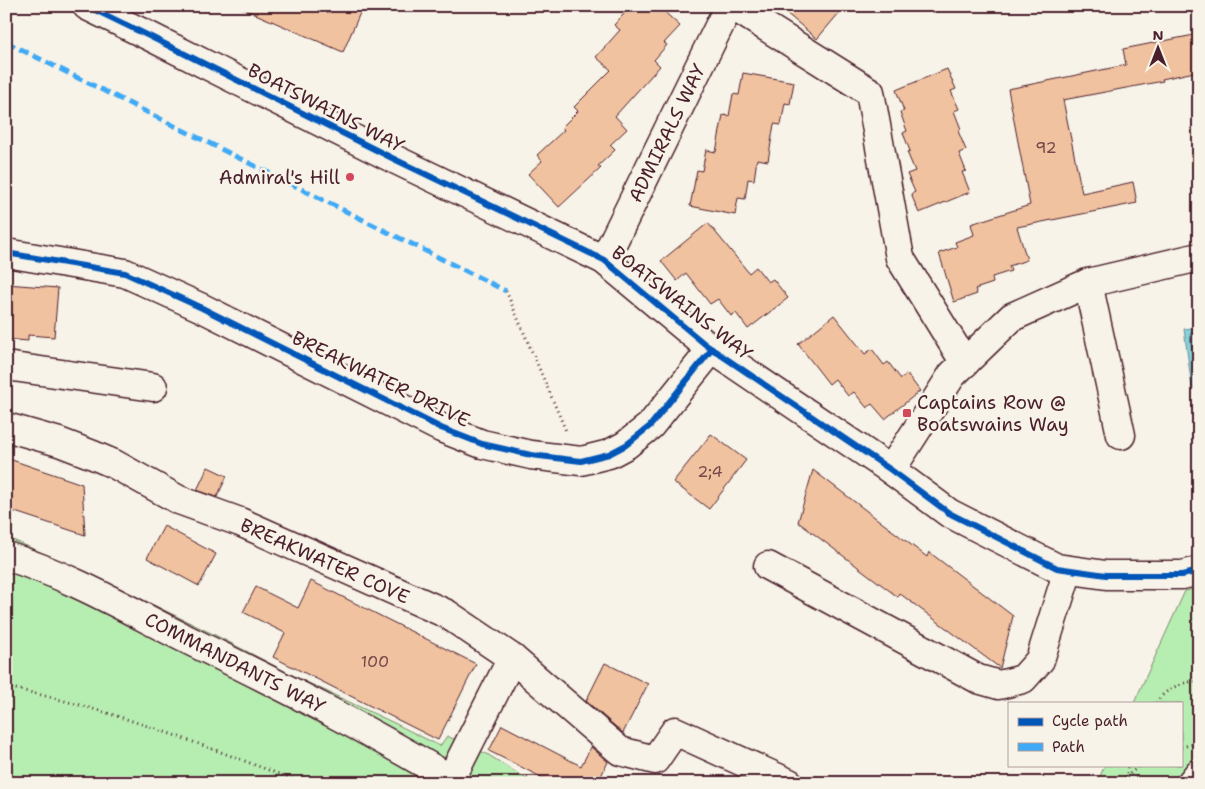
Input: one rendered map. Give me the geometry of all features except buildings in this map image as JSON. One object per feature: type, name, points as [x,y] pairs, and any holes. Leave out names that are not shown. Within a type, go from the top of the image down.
[{"type":"main road","name":"BOATSWAINS WAY","points":[[87,6],[392,158],[604,260],[712,350],[778,392],[891,470],[949,513],[1056,568],[1106,575],[1182,575],[1199,571]]},
{"type":"main road","name":"ADMIRALS WAY","points":[[604,260],[722,10]]},
{"type":"main road","points":[[722,10],[870,92],[900,258],[965,362]]},
{"type":"main road","name":"BREAKWATER DRIVE","points":[[6,253],[125,273],[202,308],[441,428],[482,444],[531,455],[579,460],[609,454],[650,426],[712,350]]},
{"type":"main road","points":[[891,470],[952,375],[1012,318],[1088,283],[1199,257]]},
{"type":"main road","points":[[1088,283],[1121,435]]},
{"type":"main road","points":[[6,366],[153,387]]},
{"type":"main road","name":"BREAKWATER COVE","points":[[6,427],[59,442],[93,455],[114,464],[178,500],[240,522],[447,614],[512,658],[620,751],[656,760],[675,731],[789,783]]},
{"type":"main road","name":"COMMANDANTS WAY","points":[[6,556],[61,577],[280,685],[389,742],[454,781]]},
{"type":"main road","points":[[768,566],[978,679],[999,685],[1023,679],[1040,660],[1068,570]]},
{"type":"main road","points":[[454,781],[512,658]]},
{"type":"main road","points":[[1191,783],[1199,773]]},
{"type":"path","points":[[506,291],[579,460]]},
{"type":"path","points":[[1157,702],[1162,694],[1188,681],[1199,681]]},
{"type":"path","points":[[6,687],[38,694],[129,720],[302,783]]},
{"type":"path","points":[[1182,747],[1199,743]]},
{"type":"path","points":[[1126,783],[1128,766]]},
{"type":"path","points":[[1126,778],[1139,766]]},
{"type":"green space","points":[[6,537],[86,572],[300,679],[440,746],[447,736],[487,754],[533,783],[6,783]]},
{"type":"green space","points":[[1199,588],[1199,783],[1097,783],[1105,766],[1182,766],[1182,702],[1134,702],[1185,591]]},
{"type":"water","points":[[1199,327],[1199,387],[1192,388],[1184,329]]},
{"type":"marked path","points":[[6,42],[506,291]]},
{"type":"cycle path","points":[[87,6],[392,158],[604,260],[706,345],[891,470],[949,513],[1057,568],[1106,575],[1182,575],[1199,571]]},
{"type":"cycle path","points":[[6,253],[125,273],[202,308],[441,428],[482,444],[531,455],[581,461],[609,454],[626,445],[650,426],[712,349]]},
{"type":"place","name":"Admiral's Hill","points":[[350,177]]},
{"type":"place","name":"Captains Row @ Boatswains Way","points":[[907,413]]}]
